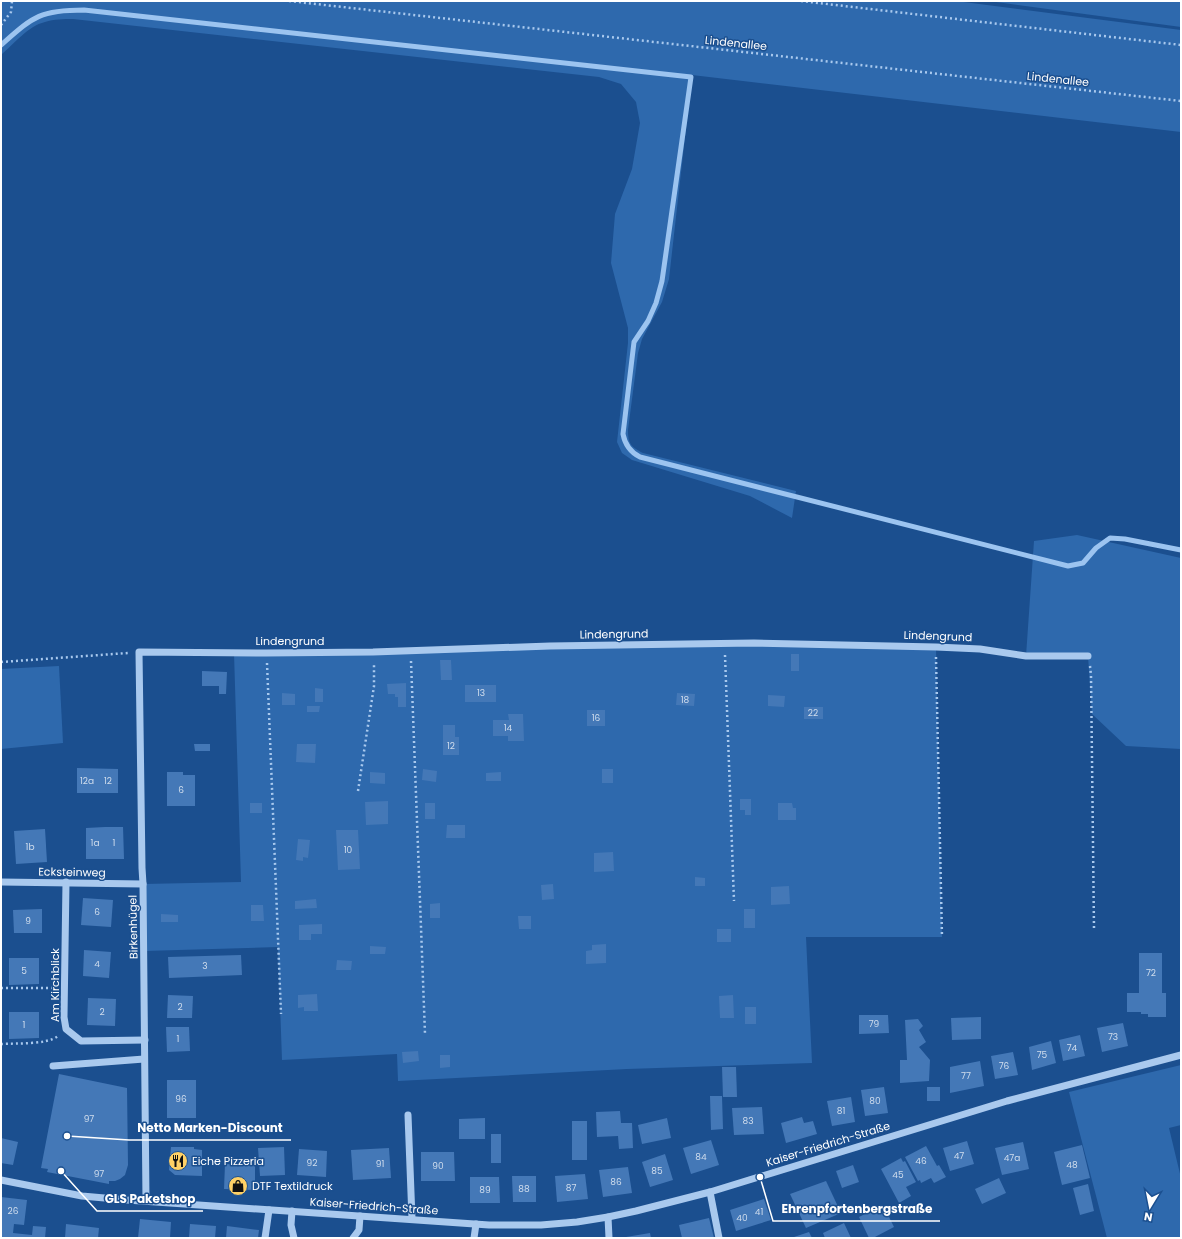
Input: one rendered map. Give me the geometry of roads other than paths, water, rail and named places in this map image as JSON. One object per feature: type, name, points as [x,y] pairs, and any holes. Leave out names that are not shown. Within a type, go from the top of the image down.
[{"type":"street","name":"Lindengrund","points":[[139,652],[373,652],[725,643],[936,647],[980,649],[1026,656],[1088,656]]},
{"type":"street","name":"Birkenhügel","points":[[139,652],[146,1201]]},
{"type":"street","name":"Ecksteinweg","points":[[1,882],[143,884]]},
{"type":"street","name":"Am Kirchblick","points":[[66,882],[64,1017],[66,1029],[81,1041],[145,1040]]},
{"type":"street","name":"Kaiser-Friedrich-Straße","points":[[1,1180],[82,1196],[476,1224],[541,1225],[608,1217],[710,1192],[1007,1101],[1181,1056]]},
{"type":"street","points":[[53,1066],[144,1059]]},
{"type":"street","points":[[408,1115],[412,1219]]},
{"type":"street","points":[[710,1192],[719,1238]]},
{"type":"street","points":[[265,1238],[269,1210]]},
{"type":"street","points":[[292,1211],[291,1225],[294,1238]]},
{"type":"street","points":[[353,1238],[359,1230],[360,1216]]},
{"type":"street","points":[[608,1217],[609,1238]]},
{"type":"street","points":[[474,1238],[476,1224]]},
{"type":"waterway","points":[[1,45],[21,28],[38,17],[69,10],[84,10],[691,77],[662,281],[656,303],[648,321],[634,342],[623,434],[625,442],[633,453],[640,457],[1068,566],[1083,563],[1096,548],[1110,538],[1125,539],[1181,550]]},
{"type":"place","name":"Netto Marken-Discount","points":[[67,1136]]},
{"type":"place","name":"Eiche Pizzeria","points":[[178,1161]]},
{"type":"place","name":"GLS Paketshop","points":[[61,1171]]},
{"type":"place","name":"Ehrenpfortenbergstraße","points":[[760,1177]]},
{"type":"place","name":"DTF Textildruck","points":[[238,1186]]}]
